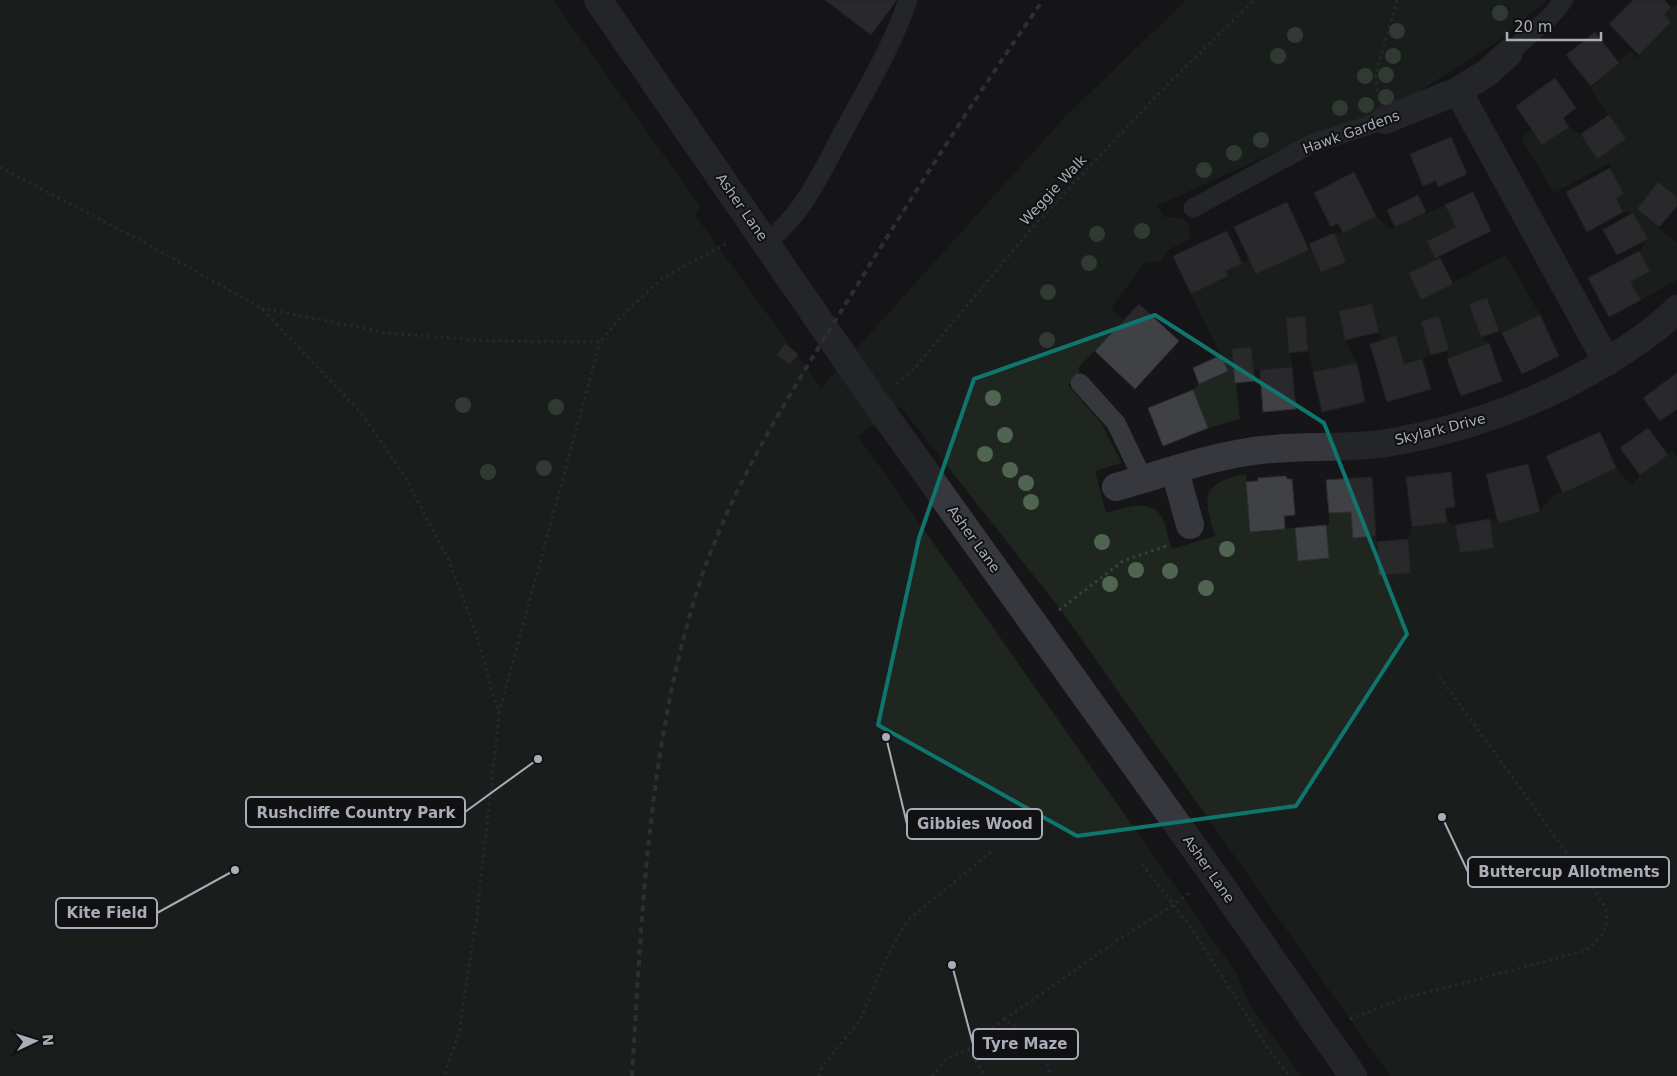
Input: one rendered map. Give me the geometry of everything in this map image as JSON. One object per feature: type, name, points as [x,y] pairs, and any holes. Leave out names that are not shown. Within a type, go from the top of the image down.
[{"type":"street","name":"Asher Lane","points":[[598,0],[876,402],[1212,873],[1353,1076]]},
{"type":"street","name":"Hawk Gardens","points":[[1385,120],[1458,91],[1487,73],[1509,53]]},
{"type":"street","points":[[1458,91],[1607,362]]},
{"type":"street","name":"Skylark Drive","points":[[1116,487],[1245,452],[1386,443],[1452,428],[1519,407],[1574,381],[1672,323]]},
{"type":"street","points":[[1175,470],[1190,525]]},
{"type":"lane","points":[[760,234],[777,234],[795,215],[896,35],[908,0]]},
{"type":"lane","name":"Hawk Gardens","points":[[1509,53],[1550,17],[1564,0]]},
{"type":"lane","name":"Hawk Gardens","points":[[1193,208],[1311,144],[1385,120]]},
{"type":"lane","points":[[1080,383],[1116,423],[1143,479]]},
{"type":"path","name":"Weggie Walk","points":[[876,402],[914,369],[1046,213],[1161,91],[1254,0]]},
{"type":"path","points":[[1385,120],[1377,100],[1376,73],[1397,0]]},
{"type":"path","points":[[0,167],[147,244],[261,308],[361,413],[406,478],[449,561],[475,630],[499,715]]},
{"type":"path","points":[[444,1076],[459,1033],[477,914],[499,715],[600,342],[620,318],[661,279],[760,234]]},
{"type":"path","points":[[261,308],[388,333],[490,341],[600,342]]},
{"type":"path","points":[[1083,590],[1114,566],[1132,557],[1194,538],[1190,525]]},
{"type":"path","points":[[1325,1036],[1350,1019],[1402,999],[1585,951],[1606,932],[1608,920],[1605,906],[1436,673]]},
{"type":"path","points":[[819,1076],[822,1067],[860,1020],[884,963],[907,921],[992,851]]},
{"type":"path","points":[[1142,864],[1192,929],[1267,1047],[1289,1076]]},
{"type":"path","points":[[932,1076],[946,1058],[968,1050],[1004,1019],[1076,972],[1116,942],[1174,906],[1212,873]]},
{"type":"path","points":[[1004,1019],[1029,1036],[1040,1048],[1050,1076]]},
{"type":"path","points":[[968,1050],[986,1076]]},
{"type":"highlighted area","points":[[1155,315],[1324,423],[1407,634],[1296,806],[1077,836],[878,725],[919,538],[974,379]]},
{"type":"shaded area","points":[[0,0],[553,0],[700,206],[695,215],[821,388],[1065,117],[1186,0],[1547,0],[1498,41],[1383,114],[1301,140],[1157,206],[1164,217],[1183,218],[1189,227],[1191,238],[1168,250],[1160,263],[1153,261],[1143,264],[1111,309],[1124,321],[1078,368],[1080,371],[1068,385],[1101,423],[1122,463],[1095,471],[1106,513],[1137,506],[1152,508],[1163,519],[1172,549],[1215,536],[1208,511],[1207,501],[1209,493],[1220,482],[1246,474],[1250,532],[1295,528],[1298,561],[1328,558],[1326,525],[1329,525],[1329,513],[1351,512],[1353,538],[1376,536],[1379,575],[1411,573],[1408,539],[1412,527],[1447,522],[1455,525],[1460,553],[1493,548],[1490,519],[1498,522],[1540,512],[1552,496],[1616,468],[1632,486],[1640,475],[1672,451],[1677,457],[1677,1076],[1390,1076],[1060,609],[900,406],[858,436],[1237,974],[1249,1003],[1301,1076],[0,1076]]},
{"type":"shaded area","points":[[1677,4],[1677,197],[1658,182],[1637,209],[1677,243],[1677,280],[1641,300],[1630,282],[1650,271],[1639,251],[1648,239],[1633,213],[1623,212],[1616,198],[1624,194],[1610,168],[1611,162],[1554,193],[1521,138],[1532,130],[1543,145],[1569,127],[1581,134],[1597,158],[1625,139],[1590,89],[1630,51],[1638,59],[1639,55],[1671,22],[1664,14]]},
{"type":"shaded area","points":[[1445,205],[1456,227],[1427,241],[1435,258],[1440,258],[1409,273],[1421,299],[1506,255],[1540,315],[1502,333],[1499,331],[1487,298],[1470,304],[1481,337],[1489,343],[1447,359],[1449,349],[1439,317],[1421,322],[1431,355],[1404,364],[1382,341],[1372,304],[1339,311],[1345,340],[1357,363],[1313,372],[1308,351],[1286,318],[1292,367],[1253,370],[1251,347],[1232,349],[1240,419],[1208,428],[1193,390],[1199,384],[1228,370],[1191,294],[1228,277],[1226,271],[1249,259],[1256,274],[1311,249],[1322,272],[1346,261],[1334,233],[1343,233],[1376,216],[1390,229]]},
{"type":"building","points":[[825,0],[897,0],[871,35]]},
{"type":"building","points":[[1633,0],[1664,0],[1671,7],[1664,14],[1671,22],[1639,55],[1609,24]]},
{"type":"building","points":[[1595,32],[1619,63],[1591,86],[1566,55]]},
{"type":"building","points":[[1555,78],[1576,108],[1563,118],[1569,127],[1542,145],[1516,106]]},
{"type":"building","points":[[1609,115],[1626,139],[1597,159],[1581,134]]},
{"type":"building","points":[[1451,137],[1467,174],[1438,187],[1436,181],[1423,186],[1410,154]]},
{"type":"building","points":[[1610,168],[1624,194],[1616,198],[1623,212],[1587,232],[1566,192]]},
{"type":"building","points":[[1354,172],[1376,216],[1343,233],[1338,223],[1331,227],[1314,193]]},
{"type":"building","points":[[1658,182],[1677,197],[1677,206],[1659,227],[1637,209]]},
{"type":"building","points":[[1473,192],[1491,231],[1435,258],[1427,241],[1456,227],[1445,205]]},
{"type":"building","points":[[1418,195],[1426,212],[1395,227],[1387,210]]},
{"type":"building","points":[[1287,202],[1309,250],[1256,274],[1234,227]]},
{"type":"building","points":[[1633,213],[1648,239],[1617,255],[1603,230]]},
{"type":"building","points":[[1227,231],[1242,263],[1226,271],[1228,276],[1191,294],[1173,256]]},
{"type":"building","points":[[1334,233],[1346,262],[1321,272],[1309,244]]},
{"type":"building","points":[[1639,251],[1650,271],[1630,282],[1641,300],[1609,317],[1588,278]]},
{"type":"building","points":[[1440,258],[1453,284],[1421,300],[1409,273]]},
{"type":"building","points":[[1487,298],[1499,331],[1481,337],[1469,304]]},
{"type":"building","points":[[1139,304],[1179,341],[1135,389],[1095,351]]},
{"type":"building","points":[[1372,304],[1379,332],[1345,340],[1339,311]]},
{"type":"building","points":[[1540,315],[1559,356],[1522,374],[1502,333]]},
{"type":"building","points":[[1305,316],[1308,351],[1289,353],[1286,318]]},
{"type":"building","points":[[1439,316],[1449,350],[1431,355],[1421,322]]},
{"type":"building","points":[[1396,336],[1404,364],[1422,359],[1431,389],[1387,402],[1370,344]]},
{"type":"building","points":[[1489,343],[1502,381],[1461,396],[1447,359]]},
{"type":"building","points":[[785,344],[798,354],[790,365],[777,355]]},
{"type":"building","points":[[1251,347],[1255,381],[1235,383],[1232,349]]},
{"type":"building","points":[[1221,355],[1228,371],[1199,384],[1193,368]]},
{"type":"building","points":[[1357,363],[1365,402],[1322,412],[1313,372]]},
{"type":"building","points":[[1292,367],[1296,409],[1263,412],[1260,370]]},
{"type":"building","points":[[1677,373],[1677,409],[1660,421],[1643,398]]},
{"type":"building","points":[[1193,390],[1208,428],[1163,446],[1148,408]]},
{"type":"building","points":[[1648,428],[1668,455],[1640,475],[1620,448]]},
{"type":"building","points":[[1600,432],[1616,468],[1563,493],[1546,456]]},
{"type":"building","points":[[1528,464],[1540,512],[1498,523],[1486,474]]},
{"type":"building","points":[[1451,472],[1455,507],[1445,508],[1447,522],[1412,527],[1406,477]]},
{"type":"building","points":[[1286,476],[1287,479],[1292,479],[1295,515],[1284,516],[1285,529],[1250,532],[1246,482],[1258,481],[1258,478]]},
{"type":"building","points":[[1372,477],[1376,536],[1353,538],[1351,512],[1329,513],[1326,480]]},
{"type":"building","points":[[1490,519],[1494,548],[1460,553],[1455,525]]},
{"type":"building","points":[[1326,525],[1329,558],[1298,561],[1295,528]]},
{"type":"building","points":[[1408,539],[1411,573],[1379,575],[1377,542]]},
{"type":"railway","points":[[632,1076],[644,892],[658,770],[681,650],[697,591],[710,554],[742,482],[779,413],[939,155],[1043,0]]},
{"type":"place","name":"Gibbies Wood","points":[[886,737]]},
{"type":"place","name":"Rushcliffe Country Park","points":[[538,759]]},
{"type":"place","name":"Buttercup Allotments","points":[[1442,817]]},
{"type":"place","name":"Kite Field","points":[[235,870]]},
{"type":"place","name":"Tyre Maze","points":[[952,965]]}]
